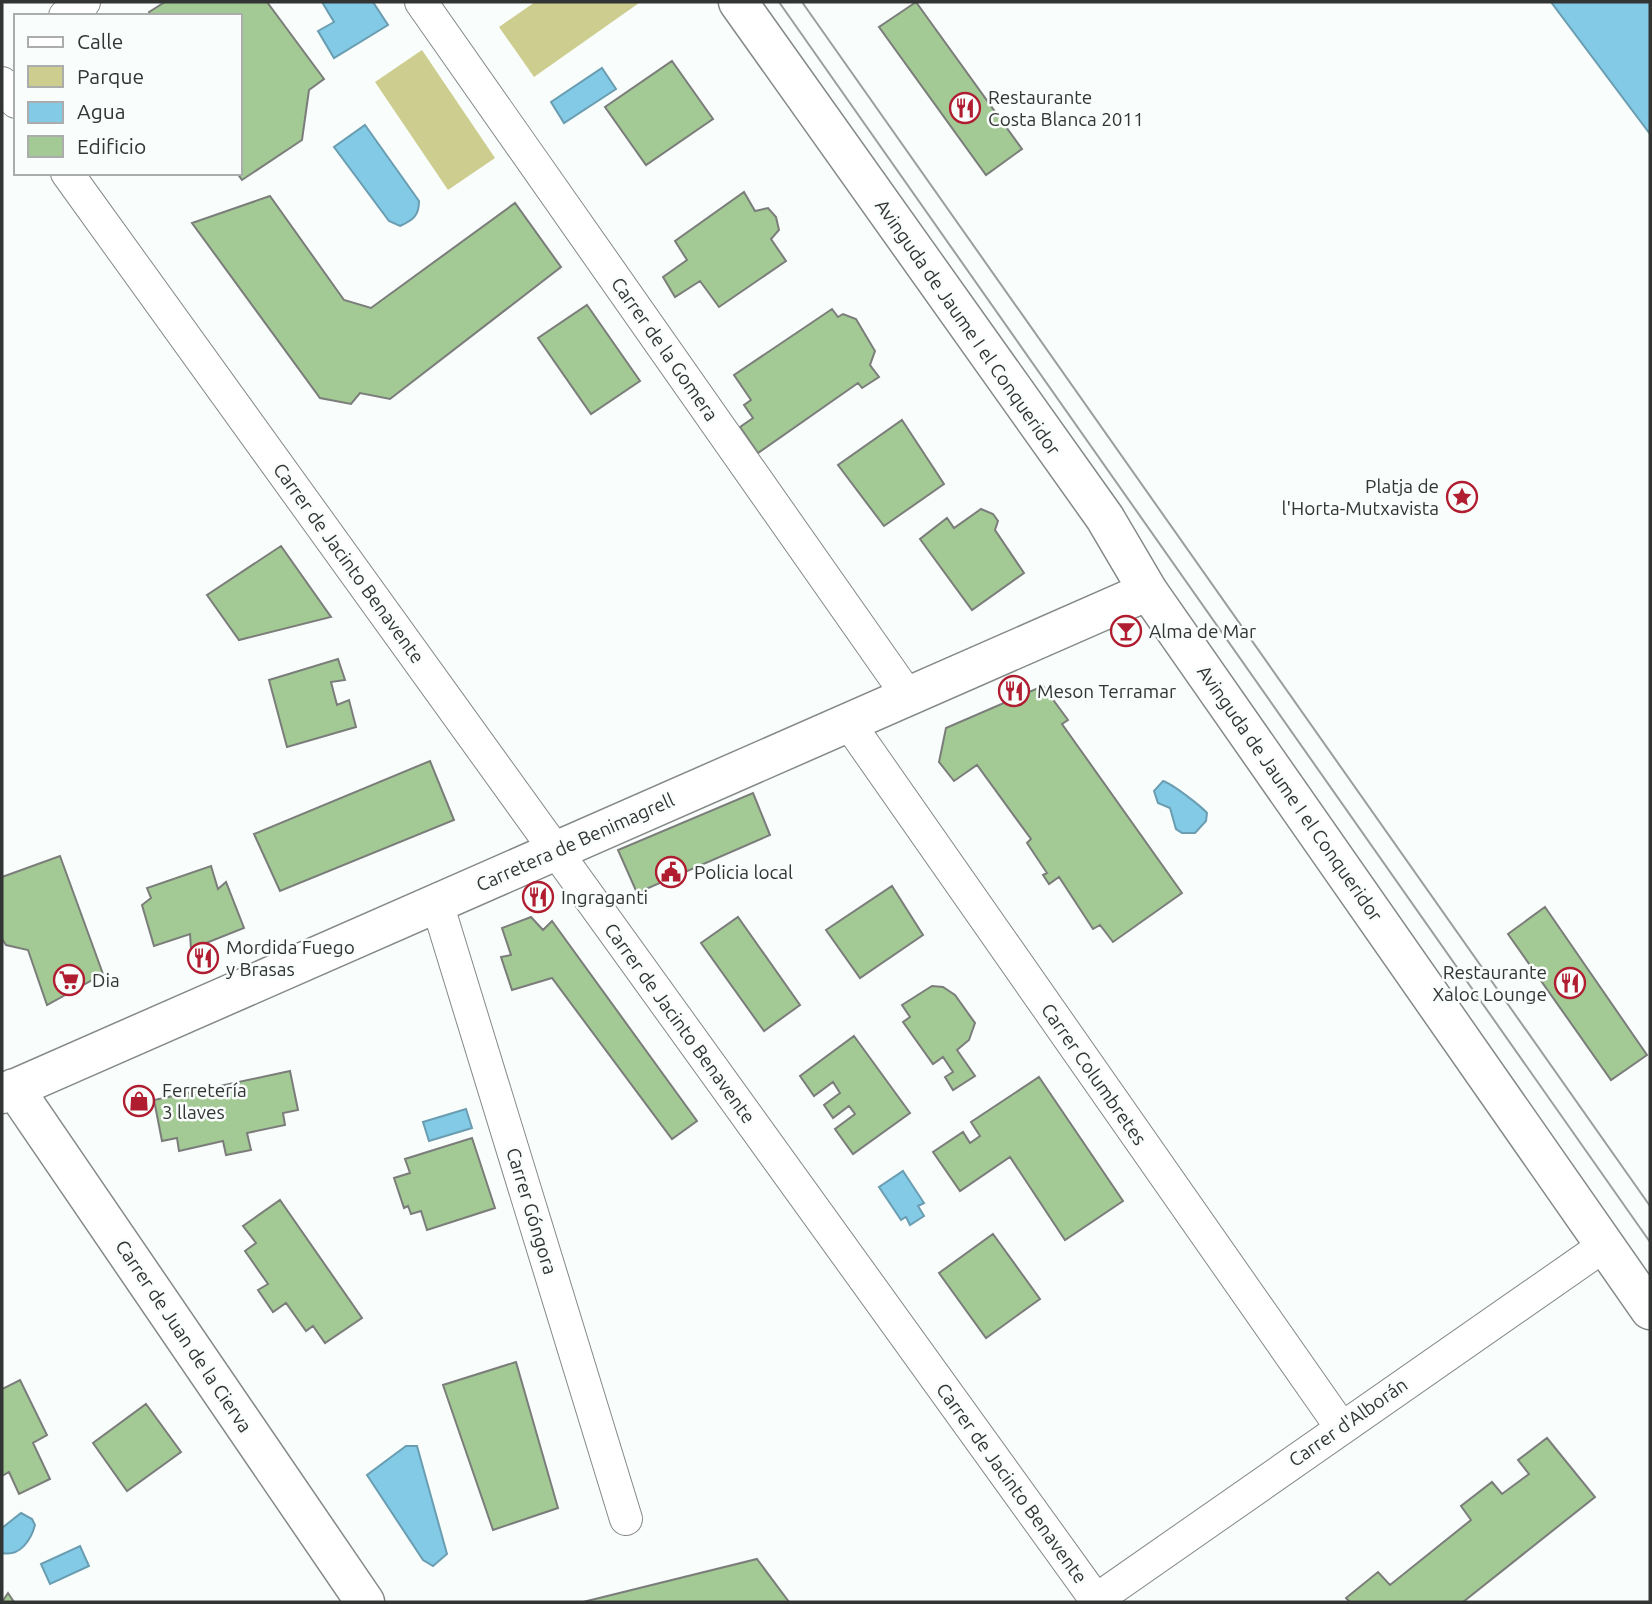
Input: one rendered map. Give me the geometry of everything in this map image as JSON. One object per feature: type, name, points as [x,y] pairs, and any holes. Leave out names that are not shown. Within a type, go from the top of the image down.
[{"type":"street","points":[[68,14],[84,2]]},
{"type":"street","name":"Carrer de la Gomera","points":[[421,2],[908,696]]},
{"type":"street","name":"Avinguda de Jaume I el Conqueridor","points":[[738,2],[1105,519],[1148,591],[1650,1310]]},
{"type":"street","points":[[2,83],[14,99]]},
{"type":"street","name":"Carrer de Jacinto Benavente","points":[[68,175],[1094,1601]]},
{"type":"street","name":"Carretera de Benimagrell","points":[[6,1084],[437,903],[1148,591]]},
{"type":"street","name":"Carrer Columbretes","points":[[848,722],[1340,1427]]},
{"type":"street","name":"Carrer Góngora","points":[[437,903],[626,1519]]},
{"type":"street","name":"Carrer de Juan de la Cierva","points":[[6,1084],[365,1602]]},
{"type":"street","name":"Carrer d'Alborán","points":[[1094,1601],[1340,1427],[1605,1245]]},
{"type":"green space","points":[[535,2],[639,3],[534,77],[499,27]]},
{"type":"green space","points":[[422,50],[495,158],[448,190],[375,82]]},
{"type":"water","points":[[322,2],[373,2],[388,25],[334,58],[318,31],[334,22]]},
{"type":"water","points":[[1551,2],[1650,2],[1650,134]]},
{"type":"water","points":[[602,68],[616,89],[564,123],[551,102]]},
{"type":"water","points":[[365,125],[419,201],[414,217],[400,226],[389,221],[334,147]]},
{"type":"water","points":[[1163,781],[1186,795],[1207,813],[1206,821],[1195,833],[1182,833],[1176,829],[1170,808],[1158,803],[1154,791]]},
{"type":"water","points":[[466,1109],[472,1128],[429,1141],[423,1122]]},
{"type":"water","points":[[903,1171],[924,1203],[918,1206],[924,1216],[910,1225],[906,1217],[901,1220],[879,1187]]},
{"type":"water","points":[[406,1446],[417,1446],[447,1554],[433,1566],[423,1560],[367,1475]]},
{"type":"water","points":[[21,1513],[32,1519],[35,1525],[31,1536],[19,1550],[2,1553],[2,1528]]},
{"type":"water","points":[[80,1546],[89,1566],[50,1584],[41,1564]]},
{"type":"building","points":[[165,2],[267,2],[324,79],[309,90],[302,140],[242,180],[238,175],[242,175],[242,14],[149,12]]},
{"type":"building","name":"Restaurante Costa Blanca 2011","points":[[916,2],[1022,149],[986,175],[879,27]]},
{"type":"building","points":[[672,61],[713,119],[646,165],[605,107]]},
{"type":"building","points":[[744,192],[755,211],[768,208],[776,217],[779,230],[771,239],[786,261],[719,307],[700,281],[675,297],[663,277],[687,260],[675,241]]},
{"type":"building","points":[[270,196],[344,300],[371,308],[515,203],[561,267],[390,399],[360,393],[351,404],[320,398],[192,223]]},
{"type":"building","points":[[587,305],[640,381],[591,414],[538,338]]},
{"type":"building","points":[[832,309],[838,317],[843,314],[856,319],[875,351],[870,365],[879,377],[862,388],[858,383],[758,453],[740,427],[753,418],[744,405],[751,400],[734,375]]},
{"type":"building","points":[[902,420],[944,484],[884,526],[838,465]]},
{"type":"building","points":[[981,509],[993,514],[998,521],[995,530],[1024,573],[972,610],[920,539],[947,518],[954,528]]},
{"type":"building","points":[[281,546],[331,617],[239,640],[207,595]]},
{"type":"building","points":[[338,659],[345,680],[331,682],[337,705],[349,700],[356,727],[287,747],[269,680]]},
{"type":"building","points":[[1043,686],[1068,720],[1062,724],[1182,893],[1113,942],[1100,925],[1093,929],[1059,877],[1049,884],[1043,875],[1047,873],[1027,843],[1031,839],[977,765],[954,781],[939,762],[946,728]]},
{"type":"building","points":[[430,761],[454,820],[280,891],[254,834]]},
{"type":"building","points":[[753,793],[770,835],[637,893],[618,850]]},
{"type":"building","points":[[60,856],[103,974],[47,1005],[28,950],[6,945],[2,939],[2,877]]},
{"type":"building","points":[[211,866],[218,889],[226,882],[244,928],[191,949],[190,934],[154,946],[142,905],[151,898],[147,888]]},
{"type":"building","points":[[892,886],[923,935],[860,978],[826,930]]},
{"type":"building","name":"Restaurante Xaloc Lounge","points":[[1545,907],[1647,1055],[1611,1080],[1508,934]]},
{"type":"building","points":[[531,917],[543,930],[552,921],[697,1121],[672,1139],[552,978],[512,990],[501,957],[511,955],[502,928]]},
{"type":"building","points":[[738,917],[800,1005],[764,1031],[701,943]]},
{"type":"building","points":[[932,986],[943,987],[955,995],[975,1023],[969,1040],[957,1050],[975,1076],[953,1090],[945,1077],[953,1072],[943,1057],[933,1064],[903,1022],[910,1017],[902,1005]]},
{"type":"building","points":[[854,1036],[910,1113],[853,1154],[835,1129],[855,1114],[849,1106],[833,1118],[824,1105],[840,1093],[833,1082],[814,1096],[800,1076]]},
{"type":"building","points":[[290,1071],[298,1110],[283,1113],[285,1125],[247,1133],[251,1150],[226,1155],[223,1141],[179,1151],[177,1138],[162,1141],[154,1100]]},
{"type":"building","points":[[1039,1077],[1123,1201],[1065,1240],[1010,1157],[960,1191],[933,1152],[963,1132],[970,1143],[980,1136],[971,1122]]},
{"type":"building","points":[[472,1138],[495,1208],[427,1230],[421,1211],[411,1214],[408,1206],[404,1208],[394,1178],[410,1173],[405,1159]]},
{"type":"building","points":[[280,1200],[362,1318],[325,1343],[313,1326],[306,1331],[286,1303],[273,1312],[258,1290],[268,1284],[245,1251],[256,1243],[243,1226]]},
{"type":"building","points":[[993,1234],[1040,1299],[986,1338],[939,1273]]},
{"type":"building","points":[[516,1362],[558,1508],[493,1530],[443,1385]]},
{"type":"building","points":[[20,1380],[47,1435],[33,1443],[50,1479],[19,1494],[9,1472],[2,1476],[2,1389]]},
{"type":"building","points":[[146,1404],[181,1452],[127,1491],[93,1443]]},
{"type":"building","points":[[1547,1438],[1595,1497],[1463,1602],[1350,1602],[1346,1598],[1378,1572],[1390,1585],[1471,1520],[1461,1506],[1492,1482],[1502,1494],[1529,1474],[1518,1460]]},
{"type":"building","points":[[757,1559],[789,1602],[583,1602]]},
{"type":"building","points":[[8,1593],[14,1602],[2,1602]]},
{"type":"tram line","points":[[779,2],[1650,1242]]},
{"type":"tram line","points":[[802,2],[1650,1206]]},
{"type":"place","name":"Restaurante Costa Blanca 2011","points":[[965,108]]},
{"type":"place","name":"Platja de l'Horta-Mutxavista","points":[[1462,497]]},
{"type":"place","name":"Alma de Mar","points":[[1126,631]]},
{"type":"place","name":"Meson Terramar","points":[[1014,691]]},
{"type":"place","name":"Policia local","points":[[671,872]]},
{"type":"place","name":"Ingraganti","points":[[538,897]]},
{"type":"place","name":"Mordida Fuego y Brasas","points":[[203,958]]},
{"type":"place","name":"Dia","points":[[69,980]]},
{"type":"place","name":"Restaurante Xaloc Lounge","points":[[1570,983]]},
{"type":"place","name":"Ferretería 3 llaves","points":[[139,1101]]}]
